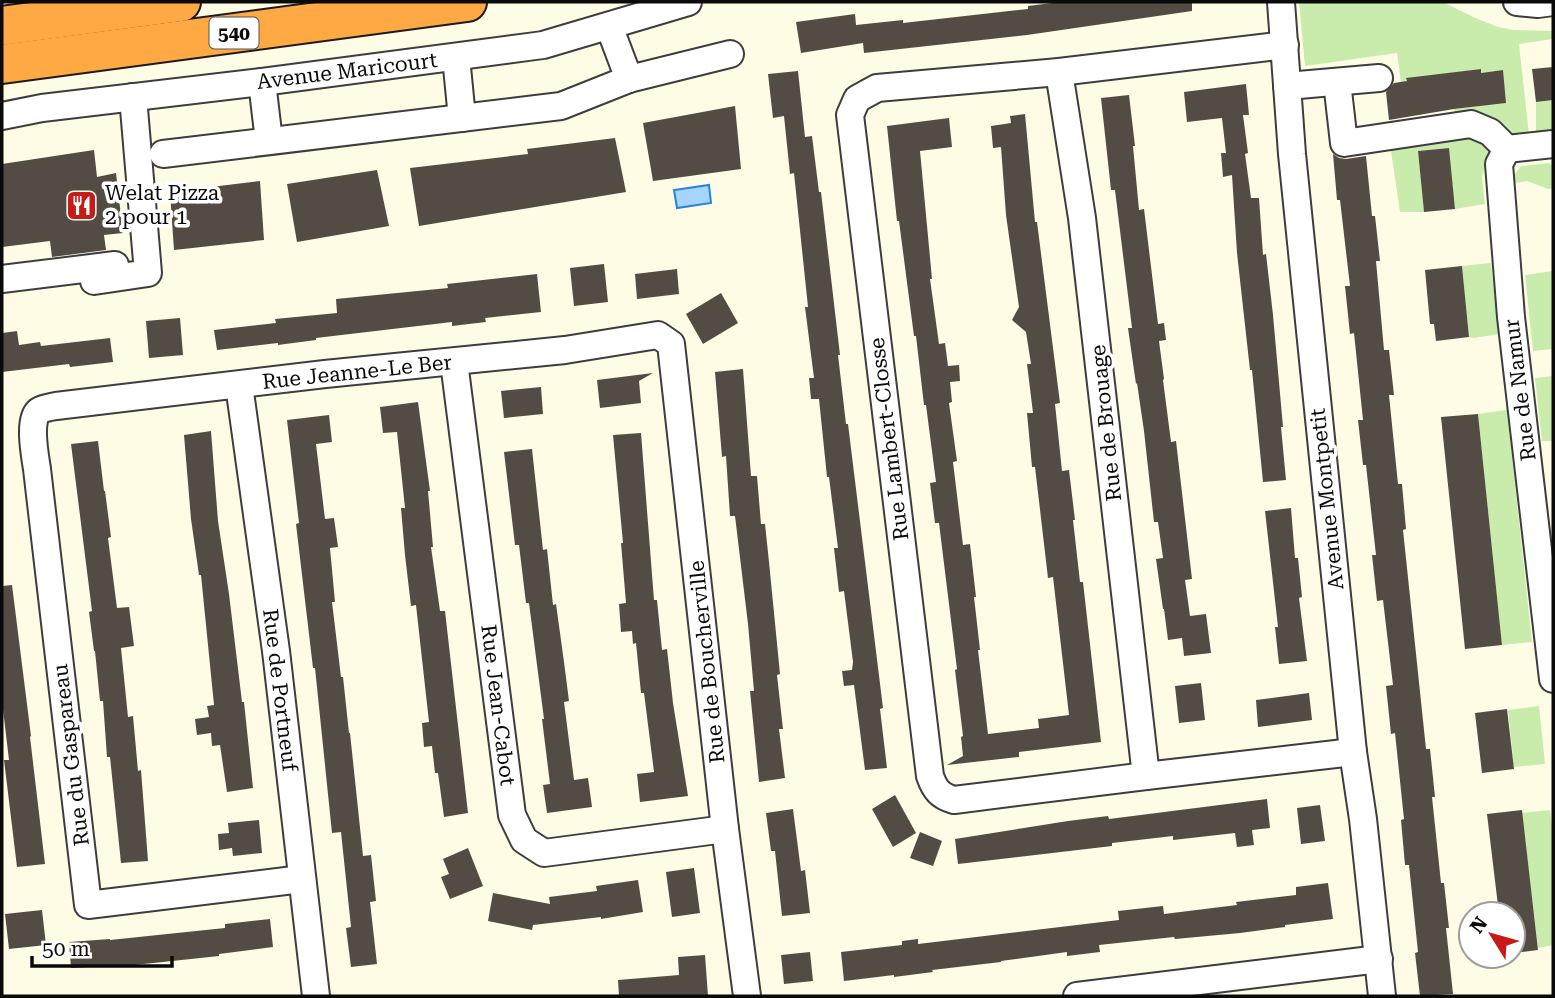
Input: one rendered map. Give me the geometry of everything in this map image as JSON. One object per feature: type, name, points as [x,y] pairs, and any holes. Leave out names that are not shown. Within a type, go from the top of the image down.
[{"type":"highway","points":[[2,26],[181,2]]},
{"type":"highway","name":"540","points":[[2,64],[467,2]]},
{"type":"street","name":"Avenue Maricourt","points":[[2,116],[42,108],[542,45],[688,2]]},
{"type":"street","name":"Avenue Montpetit","points":[[1281,2],[1292,154],[1353,752],[1363,818],[1382,996]]},
{"type":"street","points":[[1517,2],[1553,2]]},
{"type":"street","points":[[609,26],[629,79]]},
{"type":"street","name":"Rue Lambert-Closse","points":[[1285,45],[1059,72],[877,88],[857,99],[850,115],[930,776],[934,788],[943,796],[954,800],[1353,752]]},
{"type":"street","points":[[163,154],[561,106],[629,79],[730,54]]},
{"type":"street","points":[[456,57],[462,118]]},
{"type":"street","name":"Rue de Brouage","points":[[1059,72],[1082,218],[1146,776]]},
{"type":"street","points":[[1287,86],[1379,78]]},
{"type":"street","points":[[262,82],[269,141]]},
{"type":"street","points":[[1336,82],[1344,143],[1471,124],[1490,132],[1507,149],[1553,144]]},
{"type":"street","points":[[93,281],[148,273],[133,97]]},
{"type":"street","name":"Rue de Namur","points":[[1507,149],[1499,164],[1511,317],[1543,489],[1553,680]]},
{"type":"street","points":[[2,279],[147,261]]},
{"type":"street","name":"Rue Jeanne-Le Ber","points":[[56,406],[325,374],[565,350],[658,335]]},
{"type":"street","name":"Rue de Boucherville","points":[[658,335],[671,344],[725,829],[747,996]]},
{"type":"street","name":"Rue Jean-Cabot","points":[[454,362],[512,815],[524,840],[544,853],[725,829]]},
{"type":"street","name":"Rue de Portneuf","points":[[239,385],[276,652],[316,996]]},
{"type":"street","name":"Rue du Gaspareau","points":[[56,406],[40,410],[34,418],[33,426],[88,905],[302,879]]},
{"type":"street","points":[[1077,996],[1379,959]]},
{"type":"green space","points":[[1299,2],[1443,2],[1498,27],[1553,31],[1553,39],[1519,44],[1529,134],[1512,136],[1455,117],[1454,109],[1506,103],[1502,70],[1481,73],[1480,69],[1406,79],[1407,82],[1401,82],[1397,53],[1305,66]]},
{"type":"green space","points":[[1553,100],[1553,130],[1536,132],[1536,102]]},
{"type":"green space","points":[[1472,129],[1489,143],[1482,177],[1485,204],[1455,209],[1448,148],[1418,151],[1424,212],[1400,212],[1390,144]]},
{"type":"green space","points":[[1549,163],[1553,166],[1553,188],[1548,189],[1527,181],[1515,183],[1515,174],[1521,166]]},
{"type":"green space","points":[[1491,263],[1499,334],[1469,337],[1462,266]]},
{"type":"green space","points":[[1553,271],[1553,349],[1533,351],[1525,275]]},
{"type":"green space","points":[[1553,376],[1553,441],[1542,441],[1535,378]]},
{"type":"green space","points":[[1507,410],[1532,642],[1502,645],[1478,414]]},
{"type":"green space","points":[[1539,706],[1545,764],[1514,767],[1508,710]]},
{"type":"green space","points":[[1550,810],[1553,835],[1553,945],[1538,948],[1522,813]]},
{"type":"water","points":[[709,185],[711,203],[677,208],[674,190]]},
{"type":"building","points":[[1060,2],[1192,2],[1192,11],[1027,35],[864,53],[863,43],[801,53],[796,22],[855,14],[856,25],[903,20],[903,23],[1028,9],[1028,6]]},
{"type":"building","points":[[1553,67],[1553,100],[1536,102],[1532,69]]},
{"type":"building","points":[[1481,69],[1481,73],[1503,70],[1506,103],[1389,120],[1386,92],[1394,83],[1407,81],[1406,78]]},
{"type":"building","points":[[798,71],[805,137],[812,136],[821,192],[846,424],[883,708],[880,709],[887,768],[865,770],[854,685],[844,686],[842,671],[852,670],[853,662],[844,591],[839,592],[834,548],[838,548],[819,399],[811,399],[809,378],[814,378],[794,173],[790,174],[784,116],[773,118],[768,74]]},
{"type":"building","points":[[1246,84],[1249,115],[1243,115],[1248,153],[1245,154],[1251,198],[1259,198],[1263,255],[1266,254],[1273,315],[1286,480],[1263,482],[1237,253],[1232,175],[1223,177],[1221,153],[1226,153],[1222,118],[1187,122],[1184,92]]},
{"type":"building","points":[[1129,95],[1139,210],[1144,209],[1158,324],[1164,323],[1166,340],[1159,341],[1171,442],[1176,441],[1192,579],[1185,580],[1190,616],[1206,614],[1211,653],[1184,656],[1182,638],[1168,640],[1163,609],[1156,559],[1163,558],[1158,522],[1154,522],[1144,431],[1128,328],[1132,328],[1115,190],[1111,190],[1101,98]]},
{"type":"building","points":[[735,106],[741,169],[653,181],[643,123]]},
{"type":"building","points":[[1025,114],[1035,222],[1060,403],[1055,404],[1062,471],[1069,470],[1080,582],[1083,582],[1101,742],[1019,752],[1019,757],[947,765],[963,756],[957,669],[939,523],[935,523],[930,483],[936,482],[897,221],[887,126],[949,118],[952,147],[920,151],[930,279],[939,344],[945,343],[948,366],[959,365],[960,381],[950,382],[952,402],[949,403],[957,461],[953,462],[963,545],[970,544],[988,734],[1039,728],[1038,719],[1069,715],[1053,577],[1048,578],[1035,467],[1032,467],[1027,413],[1033,413],[1027,364],[1031,364],[1026,332],[1012,320],[1019,307],[1006,215],[1001,147],[993,148],[991,126],[1011,123],[1010,116]]},
{"type":"building","points":[[615,138],[626,192],[419,226],[410,168],[528,154],[527,149]]},
{"type":"building","points":[[1449,148],[1455,209],[1424,212],[1418,151]]},
{"type":"building","points":[[94,150],[97,177],[116,173],[123,233],[104,235],[106,250],[52,257],[50,241],[2,247],[2,164]]},
{"type":"building","points":[[1333,154],[1346,159],[1366,156],[1372,216],[1375,216],[1384,350],[1389,350],[1394,395],[1389,395],[1398,484],[1402,484],[1406,529],[1403,530],[1426,749],[1430,749],[1435,797],[1432,797],[1441,883],[1444,883],[1449,928],[1446,928],[1453,994],[1420,996],[1409,865],[1405,865],[1401,820],[1404,819],[1395,733],[1391,734],[1386,686],[1393,685],[1383,600],[1377,601],[1372,555],[1376,555],[1358,420],[1363,420],[1354,333],[1350,334],[1345,286],[1350,286]]},
{"type":"building","points":[[377,170],[389,226],[297,242],[287,184]]},
{"type":"building","points":[[260,181],[264,240],[174,250],[170,192]]},
{"type":"building","points":[[604,264],[608,302],[574,306],[570,268]]},
{"type":"building","points":[[1462,266],[1469,337],[1436,341],[1434,324],[1430,324],[1425,270]]},
{"type":"building","points":[[677,269],[679,294],[637,299],[635,274]]},
{"type":"building","points":[[537,274],[541,312],[485,318],[486,322],[452,326],[452,322],[278,345],[217,350],[214,330],[276,323],[275,319],[337,313],[336,299],[448,288],[447,284]]},
{"type":"building","points":[[721,293],[738,323],[703,344],[686,314]]},
{"type":"building","points":[[180,318],[183,355],[149,358],[146,321]]},
{"type":"building","points":[[17,331],[19,345],[40,342],[41,346],[110,338],[113,362],[2,372],[2,333]]},
{"type":"building","points":[[743,369],[751,476],[757,476],[761,524],[765,524],[769,562],[780,674],[777,675],[783,729],[779,729],[785,778],[759,782],[750,691],[754,691],[748,624],[735,516],[730,516],[726,456],[722,457],[715,372]]},
{"type":"building","points":[[653,373],[639,381],[641,403],[600,408],[597,380]]},
{"type":"building","points":[[541,387],[543,414],[504,418],[501,391]]},
{"type":"building","points":[[418,402],[430,491],[431,547],[440,611],[445,611],[468,813],[444,817],[432,746],[424,747],[422,723],[429,722],[416,605],[411,606],[405,555],[401,508],[405,508],[397,432],[383,433],[380,407]]},
{"type":"building","points":[[1478,414],[1502,645],[1465,649],[1441,417]]},
{"type":"building","points":[[329,415],[332,442],[316,444],[325,519],[334,518],[338,547],[330,548],[335,602],[332,602],[363,856],[371,855],[376,901],[370,902],[377,964],[351,967],[346,928],[351,927],[341,832],[332,833],[315,668],[296,524],[299,523],[287,420]]},
{"type":"building","points":[[211,431],[218,521],[244,702],[253,788],[227,792],[220,745],[212,746],[211,733],[197,735],[195,719],[209,717],[207,706],[214,705],[201,575],[191,519],[184,435]]},
{"type":"building","points":[[641,433],[654,600],[657,600],[662,650],[667,649],[688,796],[640,802],[637,774],[654,772],[636,643],[633,644],[632,631],[621,632],[619,604],[626,603],[613,435]]},
{"type":"building","points":[[98,441],[117,608],[129,607],[134,646],[121,648],[128,717],[133,716],[138,771],[141,770],[148,861],[121,863],[110,757],[107,757],[103,701],[100,701],[89,612],[92,611],[71,444]]},
{"type":"building","points":[[532,449],[543,550],[547,549],[569,701],[564,702],[574,780],[588,778],[592,807],[547,813],[543,785],[550,784],[544,719],[529,603],[526,603],[519,545],[515,545],[504,452]]},
{"type":"building","points":[[1291,508],[1307,661],[1279,664],[1275,627],[1278,627],[1265,511]]},
{"type":"building","points":[[12,585],[45,864],[17,867],[4,760],[9,760],[2,701],[2,586]]},
{"type":"building","points":[[1201,683],[1205,720],[1179,723],[1175,686]]},
{"type":"building","points":[[1309,693],[1312,720],[1258,727],[1256,700]]},
{"type":"building","points":[[1507,709],[1514,769],[1482,773],[1475,713]]},
{"type":"building","points":[[895,795],[916,833],[893,847],[872,809]]},
{"type":"building","points":[[1267,799],[1270,828],[1252,830],[1254,845],[1237,847],[1235,833],[1173,840],[1173,836],[958,864],[955,839],[1068,821],[1108,816],[1109,819]]},
{"type":"building","points":[[1320,805],[1325,841],[1301,844],[1297,808]]},
{"type":"building","points":[[793,809],[801,871],[805,870],[810,913],[782,916],[775,851],[771,851],[766,813]]},
{"type":"building","points":[[1522,810],[1538,950],[1527,951],[1527,900],[1497,900],[1487,814]]},
{"type":"building","points":[[259,820],[262,853],[233,856],[232,848],[219,850],[218,834],[229,833],[228,823]]},
{"type":"building","points":[[920,832],[942,841],[933,866],[910,858]]},
{"type":"building","points":[[468,848],[483,886],[450,899],[441,877],[449,874],[443,859]]},
{"type":"building","points":[[694,868],[700,913],[672,917],[666,872]]},
{"type":"building","points":[[638,880],[643,912],[533,925],[532,930],[488,921],[493,893],[550,904],[549,897],[597,891],[596,886]]},
{"type":"building","points":[[1328,883],[1333,919],[1240,933],[1099,945],[1100,952],[1067,956],[1067,952],[932,970],[933,972],[844,981],[841,952],[902,945],[902,941],[918,939],[918,944],[1119,920],[1118,911],[1163,906],[1164,914],[1237,905],[1236,902],[1296,895],[1296,887]]},
{"type":"building","points":[[42,910],[46,945],[9,949],[5,914]]},
{"type":"building","points":[[270,919],[273,947],[125,966],[71,968],[69,942],[225,928],[225,924]]},
{"type":"building","points":[[810,952],[813,981],[784,984],[781,955]]},
{"type":"building","points":[[705,955],[708,996],[619,996],[618,980],[679,975],[678,957]]},
{"type":"place","name":"Welat Pizza 2 pour 1","points":[[82,205]]}]
